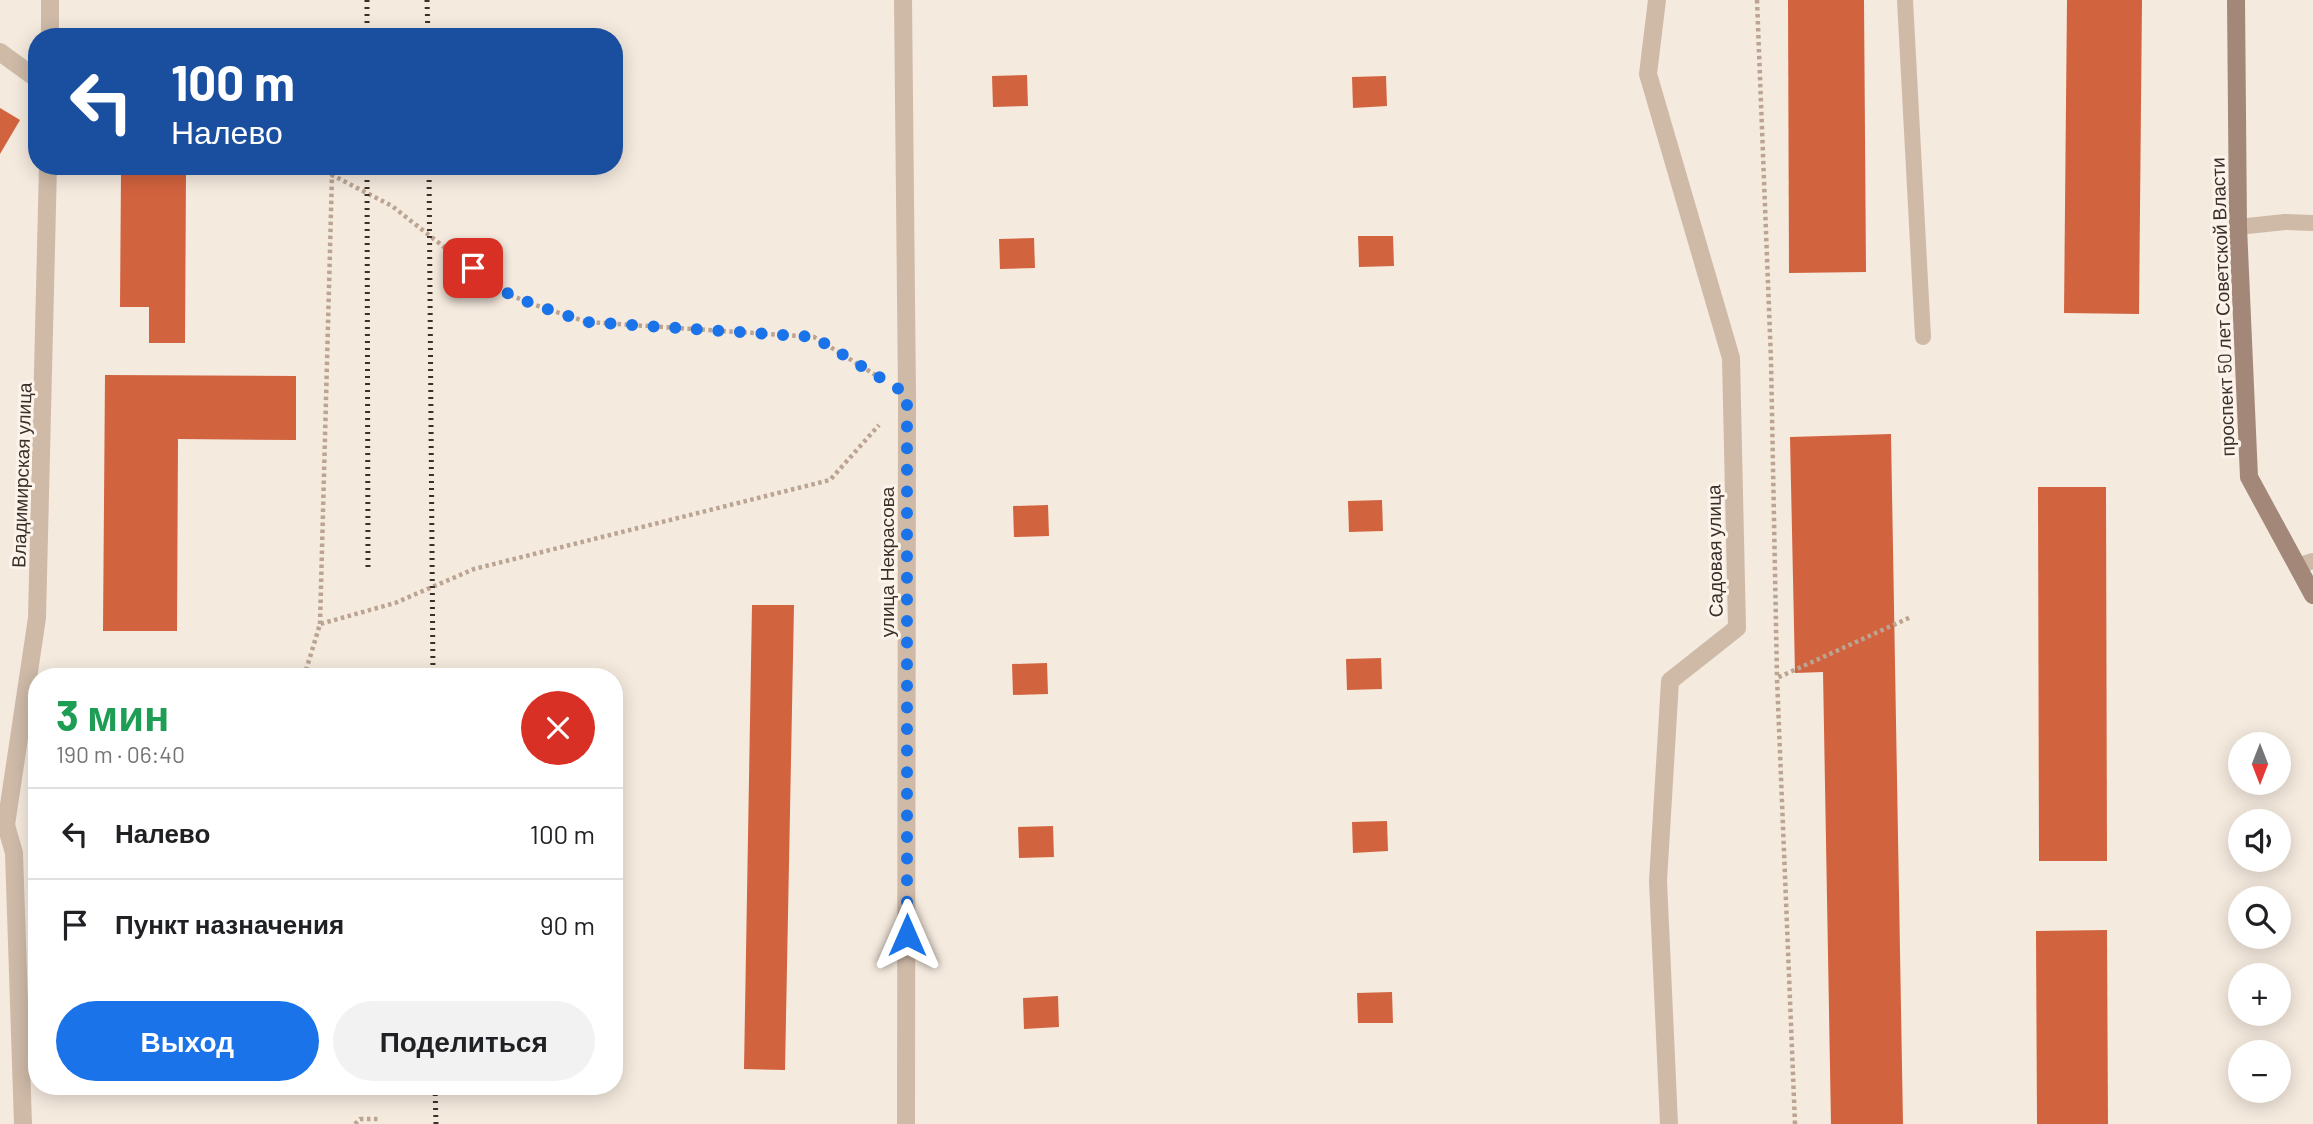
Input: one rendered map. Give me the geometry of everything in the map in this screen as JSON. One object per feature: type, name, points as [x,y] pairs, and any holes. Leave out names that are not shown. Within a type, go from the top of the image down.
[{"type":"main road","name":"проспект 50 лет Советской Власти","points":[[2236,0],[2238,227],[2249,477],[2305,564],[2313,595]]},
{"type":"street","points":[[50,0],[50,28]]},
{"type":"street","name":"улица Некрасова","points":[[903,0],[907,394],[906,1124]]},
{"type":"street","name":"Садовая улица","points":[[1657,0],[1648,74],[1731,358],[1737,628],[1670,681],[1658,881],[1669,1124]]},
{"type":"street","points":[[0,52],[28,72]]},
{"type":"street","name":"Владимирская улица","points":[[29,668],[37,618],[48,175]]},
{"type":"street","name":"Владимирская улица","points":[[3,823],[28,672]]},
{"type":"street","points":[[3,823],[14,853],[23,1124]]},
{"type":"lane","points":[[1905,0],[1923,337]]},
{"type":"lane","points":[[2238,227],[2285,222],[2313,223]]},
{"type":"path","points":[[1756,0],[1771,360],[1777,678],[1795,1124]]},
{"type":"path","points":[[307,668],[320,624],[332,175],[392,206],[500,290],[535,305],[587,322],[814,337],[907,394],[830,480],[474,569],[395,603],[320,624]]},
{"type":"path","points":[[1777,678],[1911,617]]},
{"type":"path","points":[[355,1124],[360,1119],[378,1119]]},
{"type":"building","points":[[1788,0],[1864,0],[1866,272],[1789,273]]},
{"type":"building","points":[[2067,0],[2142,0],[2139,314],[2064,313]]},
{"type":"building","points":[[1027,75],[1028,106],[993,107],[992,76]]},
{"type":"building","points":[[1386,76],[1387,106],[1353,108],[1352,77]]},
{"type":"building","points":[[0,108],[20,120],[0,154]]},
{"type":"building","points":[[121,175],[186,175],[185,343],[149,343],[149,307],[120,307]]},
{"type":"building","points":[[1358,236],[1393,236],[1394,266],[1359,267]]},
{"type":"building","points":[[1034,238],[1035,268],[1000,269],[999,239]]},
{"type":"building","points":[[105,375],[296,376],[296,440],[178,439],[177,631],[103,631]]},
{"type":"building","points":[[1891,434],[1903,1124],[1831,1124],[1823,672],[1795,673],[1790,437]]},
{"type":"building","points":[[2038,487],[2106,487],[2107,861],[2039,861]]},
{"type":"building","points":[[1382,500],[1383,531],[1349,532],[1348,501]]},
{"type":"building","points":[[1048,505],[1049,536],[1014,537],[1013,506]]},
{"type":"building","points":[[752,605],[794,605],[785,1070],[744,1069]]},
{"type":"building","points":[[1381,658],[1382,689],[1347,690],[1346,659]]},
{"type":"building","points":[[1047,663],[1048,694],[1013,695],[1012,664]]},
{"type":"building","points":[[1387,821],[1388,851],[1353,853],[1352,822]]},
{"type":"building","points":[[1053,826],[1054,857],[1019,858],[1018,827]]},
{"type":"building","points":[[2107,930],[2108,1124],[2037,1124],[2036,931]]},
{"type":"building","points":[[1392,992],[1393,1023],[1358,1023],[1357,993]]},
{"type":"building","points":[[1058,996],[1059,1027],[1024,1029],[1023,998]]},
{"type":"railway","points":[[367,0],[367,28]]},
{"type":"railway","points":[[427,0],[428,28]]},
{"type":"railway","points":[[367,175],[368,572]]},
{"type":"railway","points":[[429,175],[433,668]]},
{"type":"railway","points":[[435,1095],[436,1124]]},
{"type":"route","points":[[473,268],[500,290],[587,322],[814,337],[907,394],[907,935]]}]
